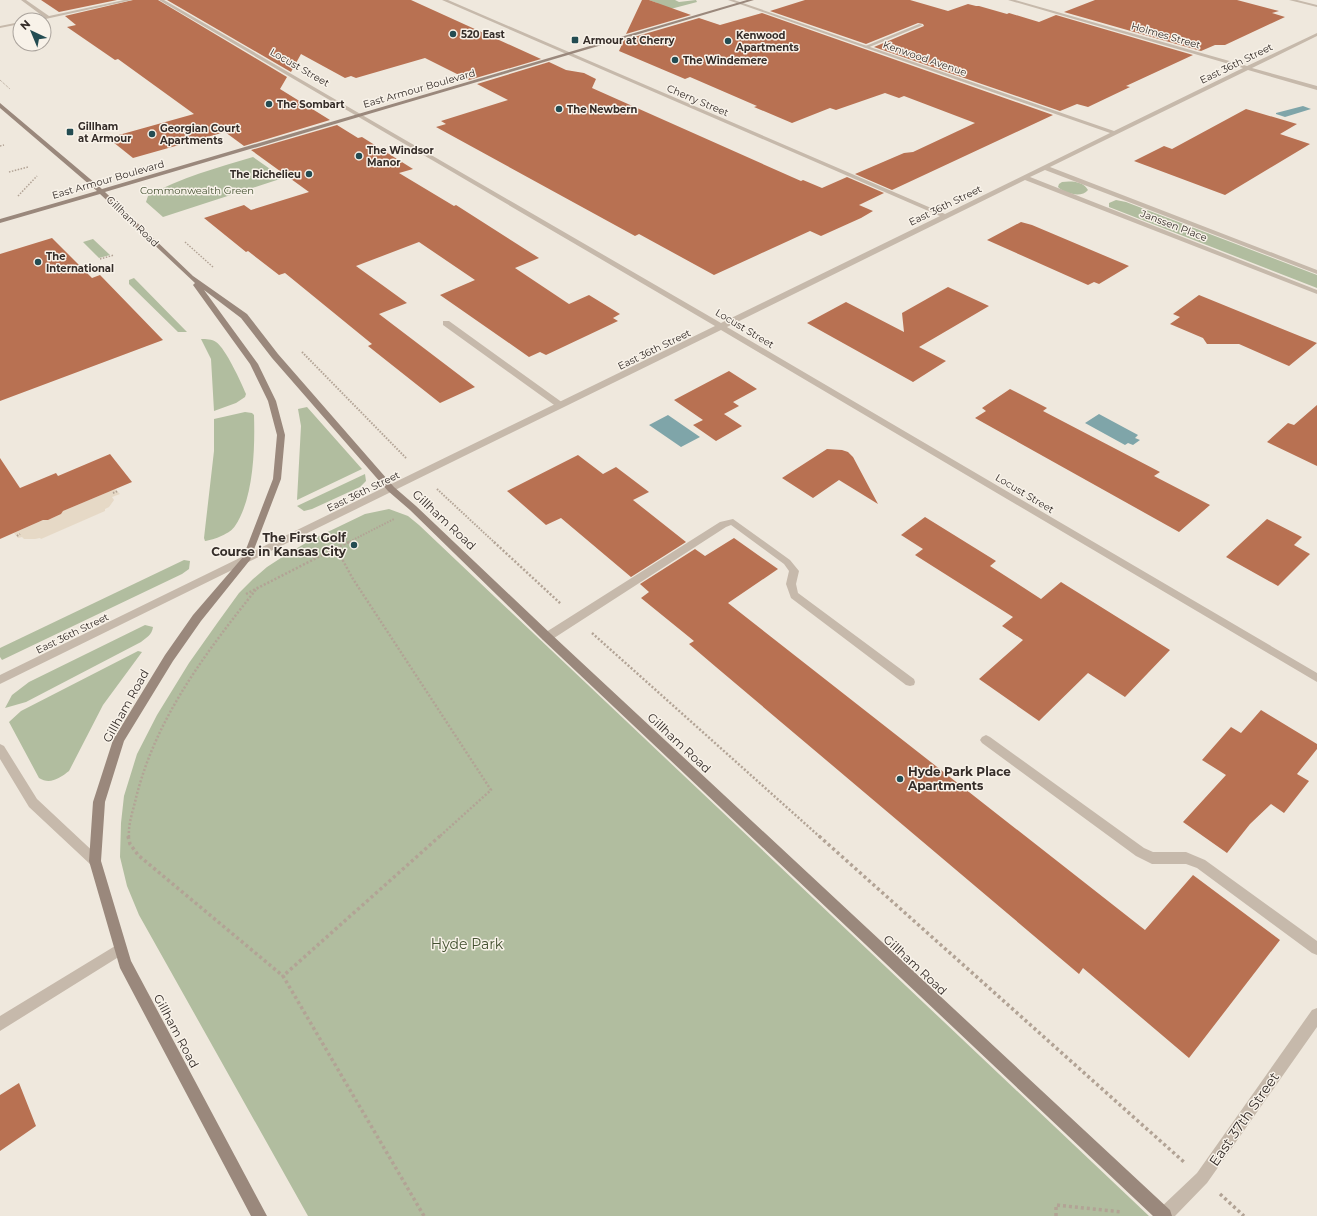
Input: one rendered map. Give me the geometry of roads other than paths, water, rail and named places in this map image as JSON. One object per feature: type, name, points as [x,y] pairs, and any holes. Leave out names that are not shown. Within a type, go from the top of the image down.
[{"type":"main road","name":"East Armour Boulevard","points":[[0,221],[752,0]]},
{"type":"main road","name":"Gillham Road","points":[[0,104],[101,191],[191,276],[244,316],[275,356],[391,489],[413,508],[547,637],[1164,1216]]},
{"type":"main road","name":"Gillham Road","points":[[191,276],[254,364],[272,401],[281,435],[277,479],[247,558],[197,618],[169,658],[119,740],[98,802],[95,861],[124,963],[259,1216]]},
{"type":"street","points":[[22,0],[40,12]]},
{"type":"street","points":[[52,16],[130,0]]},
{"type":"street","name":"Locust Street","points":[[161,0],[361,115],[1317,678]]},
{"type":"street","name":"Cherry Street","points":[[444,0],[945,216]]},
{"type":"street","name":"Kenwood Avenue","points":[[730,0],[1114,133]]},
{"type":"street","name":"Holmes Street","points":[[1010,0],[1317,88]]},
{"type":"street","points":[[1291,0],[1317,6]]},
{"type":"street","points":[[0,27],[12,25]]},
{"type":"street","points":[[865,47],[921,25]]},
{"type":"street","name":"East 36th Street","points":[[0,680],[1317,34]]},
{"type":"street","name":"Janssen Place","points":[[1044,167],[1317,272]]},
{"type":"street","name":"Janssen Place","points":[[1024,177],[1317,292]]},
{"type":"street","points":[[1102,195],[1109,192]]},
{"type":"street","points":[[1088,202],[1095,199]]},
{"type":"street","points":[[446,324],[560,406]]},
{"type":"street","points":[[547,637],[723,524],[733,522],[787,562],[794,571],[791,584],[794,595],[910,682]]},
{"type":"street","points":[[986,740],[1140,852],[1152,858],[1186,858],[1201,864],[1317,949]]},
{"type":"street","points":[[0,749],[32,803],[95,861]]},
{"type":"street","points":[[0,1024],[120,949]]},
{"type":"street","name":"East 37th Street","points":[[1164,1216],[1202,1178],[1317,1015]]},
{"type":"water","points":[[1303,106],[1311,109],[1285,117],[1276,114],[1276,113]]},
{"type":"water","points":[[1099,414],[1138,435],[1135,438],[1140,440],[1133,445],[1128,443],[1125,445],[1085,423]]},
{"type":"water","points":[[668,415],[700,437],[681,447],[649,425]]},
{"type":"place","name":"520 East","points":[[453,34]]},
{"type":"place","name":"Armour at Cherry","points":[[575,40]]},
{"type":"place","name":"Kenwood Apartments","points":[[728,41]]},
{"type":"place","name":"The Windemere","points":[[675,60]]},
{"type":"place","name":"The Sombart","points":[[269,104]]},
{"type":"place","name":"The Newbern","points":[[559,109]]},
{"type":"place","name":"Gillham at Armour","points":[[70,132]]},
{"type":"place","name":"Georgian Court Apartments","points":[[152,134]]},
{"type":"place","name":"The Windsor Manor","points":[[359,156]]},
{"type":"place","name":"The Richelieu","points":[[309,174]]},
{"type":"place","name":"The International","points":[[38,262]]},
{"type":"place","name":"The First Golf Course in Kansas City","points":[[354,545]]},
{"type":"place","name":"Hyde Park Place Apartments","points":[[900,779]]},
{"type":"park label","name":"Commonwealth Green","points":[[197,190]]},
{"type":"park label","name":"Hyde Park","points":[[467,944]]}]
